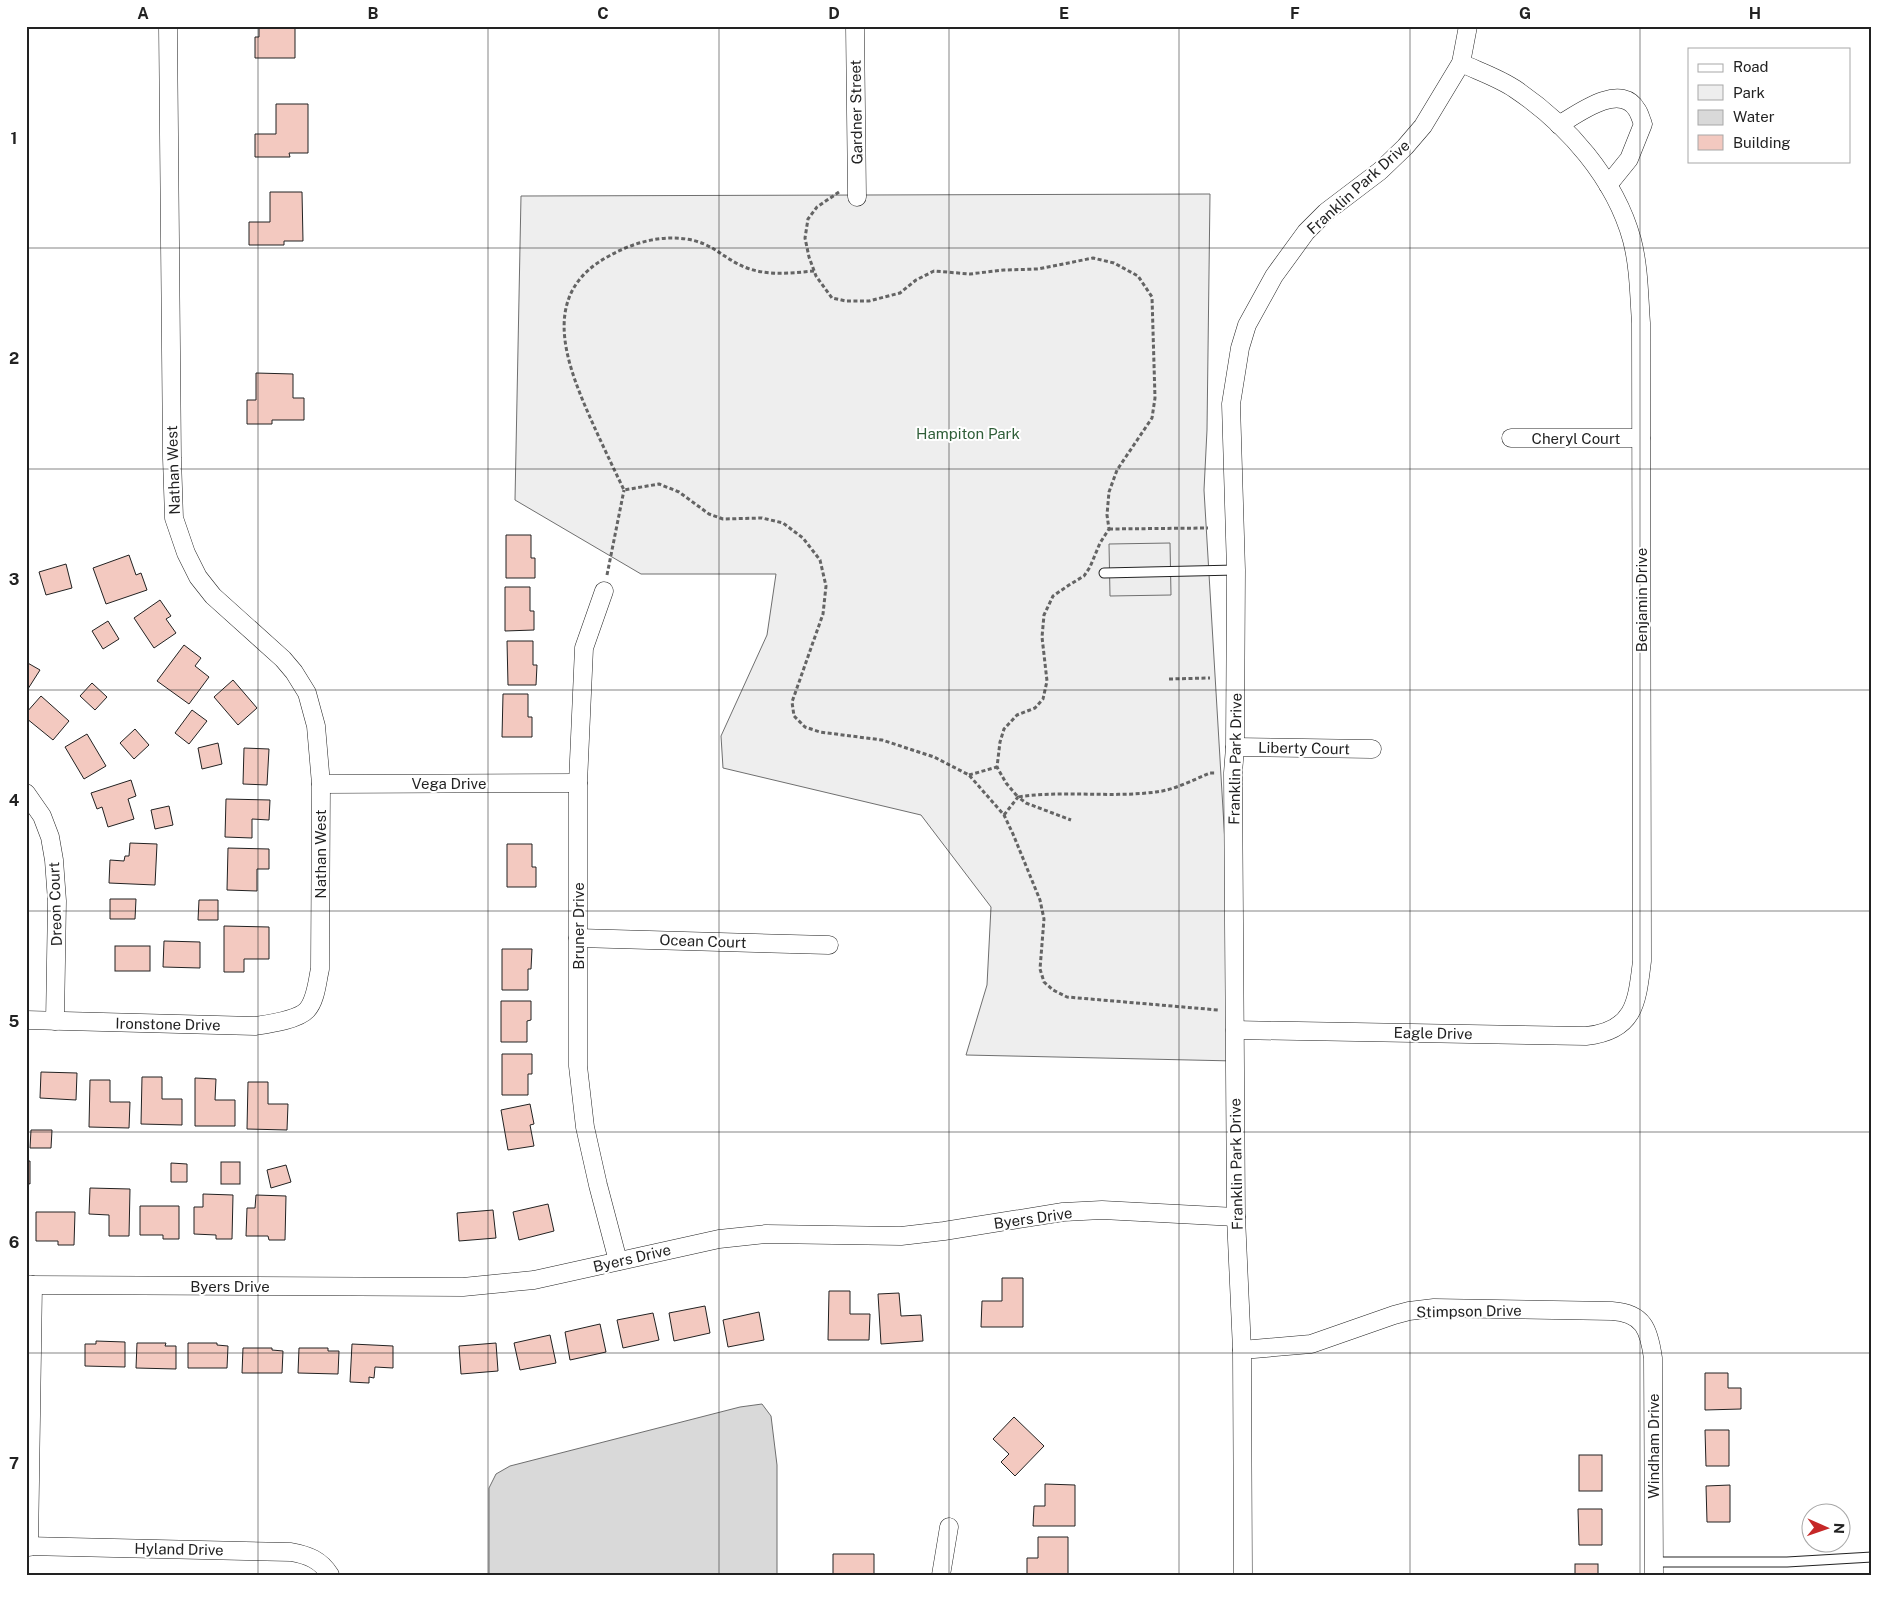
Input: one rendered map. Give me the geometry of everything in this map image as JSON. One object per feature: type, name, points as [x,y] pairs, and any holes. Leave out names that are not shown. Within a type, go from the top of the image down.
[{"type":"street","name":"Nathan West","points":[[168,26],[174,518],[186,552],[198,576],[213,596],[294,672],[307,693],[316,726],[321,784],[320,969],[315,993],[307,1010]]},
{"type":"street","name":"Gardner Street","points":[[855,26],[857,191]]},
{"type":"street","name":"Franklin Park Drive","points":[[1243,1575],[1242,1350],[1236,1217],[1233,773],[1235,747],[1236,570],[1231,404],[1240,348],[1247,324],[1274,276],[1306,232],[1326,212],[1365,184],[1405,147],[1423,126],[1460,63],[1468,26]]},
{"type":"street","name":"Benjamin Drive","points":[[1460,63],[1513,88],[1545,110],[1580,147],[1608,185],[1632,239],[1638,268],[1641,323],[1642,961],[1638,994],[1628,1019]]},
{"type":"street","points":[[1559,125],[1592,104],[1611,98],[1625,98],[1637,108],[1643,124],[1637,142],[1629,159],[1608,185]]},
{"type":"street","name":"Cheryl Court","points":[[1511,438],[1641,438]]},
{"type":"street","name":"Bruner Drive","points":[[604,591],[584,648],[578,783],[578,1066],[585,1127],[618,1260]]},
{"type":"street","name":"Liberty Court","points":[[1235,747],[1372,749]]},
{"type":"street","name":"Vega Drive","points":[[321,784],[578,783]]},
{"type":"street","name":"Dreon Court","points":[[26,793],[42,816],[50,837],[54,860],[57,901],[55,1021]]},
{"type":"street","name":"Ocean Court","points":[[578,938],[829,945]]},
{"type":"street","name":"Ironstone Drive","points":[[26,1020],[255,1026],[287,1020],[307,1010]]},
{"type":"street","name":"Eagle Drive","points":[[1235,1030],[1586,1036],[1600,1034],[1628,1019]]},
{"type":"street","name":"Byers Drive","points":[[30,1285],[463,1287],[534,1280],[720,1239],[766,1234],[901,1236],[1063,1212],[1102,1210],[1236,1217]]},
{"type":"street","points":[[28,1546],[30,1285]]},
{"type":"street","name":"Stimpson Drive","points":[[1242,1350],[1311,1344],[1394,1315],[1434,1308],[1612,1311],[1631,1314],[1640,1320]]},
{"type":"street","name":"Windham Drive","points":[[1640,1320],[1650,1338],[1653,1358],[1654,1568]]},
{"type":"street","points":[[941,1575],[949,1527]]},
{"type":"street","name":"Hyland Drive","points":[[28,1546],[291,1552],[308,1555],[327,1570]]},
{"type":"lane","points":[[1104,573],[1236,570]]},
{"type":"lane","points":[[1654,1568],[1872,1557]]},
{"type":"path","points":[[857,191],[828,198],[817,207],[808,220],[805,238],[808,257],[814,271],[832,298],[846,301],[868,301],[900,293],[916,280],[934,271],[970,274],[1038,269],[1093,258],[1114,263],[1138,276],[1152,297],[1155,398],[1152,418],[1118,470],[1109,492],[1107,515],[1109,529],[1100,543],[1090,567],[1084,576],[1053,596],[1044,615],[1042,637],[1047,681],[1043,699],[1035,708],[1018,715],[1004,729],[1000,742],[997,767],[1006,783],[1018,797],[1026,803],[1071,820]]},
{"type":"path","points":[[604,591],[624,490],[605,453],[579,392],[566,354],[563,327],[568,298],[580,278],[599,261],[620,250],[666,238],[706,243],[746,268],[766,273],[814,271]]},
{"type":"path","points":[[624,490],[658,484],[679,492],[709,514],[723,519],[762,518],[783,522],[803,538],[820,560],[826,586],[823,614],[792,702],[794,716],[805,726],[820,732],[882,740],[934,757],[969,775],[1004,815],[1040,900],[1044,919],[1040,968],[1044,982],[1053,990],[1067,997],[1235,1011]]},
{"type":"path","points":[[1109,529],[1208,528]]},
{"type":"path","points":[[1169,679],[1210,678]]},
{"type":"path","points":[[969,775],[997,767]]},
{"type":"path","points":[[1004,815],[1018,797],[1039,794],[1130,794],[1158,792],[1210,773],[1233,773]]},
{"type":"green space","name":"Hampiton Park","points":[[1210,194],[1207,430],[1204,490],[1235,1011],[1235,1061],[966,1055],[987,985],[991,907],[921,815],[723,768],[721,736],[767,635],[776,574],[641,574],[515,500],[521,196]]},
{"type":"shaded area","points":[[1170,543],[1171,595],[1110,596],[1109,544]]},
{"type":"water","points":[[762,1404],[771,1416],[777,1465],[777,1575],[489,1575],[489,1488],[496,1474],[510,1466],[740,1407]]},
{"type":"building","points":[[259,26],[295,26],[295,58],[255,58],[255,37],[259,37]]},
{"type":"building","points":[[276,104],[308,104],[308,153],[289,153],[290,157],[255,157],[255,134],[276,134]]},
{"type":"building","points":[[270,192],[302,192],[303,241],[284,241],[284,245],[249,245],[249,222],[270,222]]},
{"type":"building","points":[[256,373],[293,374],[293,398],[304,398],[304,420],[272,420],[272,424],[247,424],[247,400],[256,400]]},
{"type":"building","points":[[506,535],[531,535],[531,558],[535,558],[535,578],[506,578]]},
{"type":"building","points":[[129,555],[136,575],[141,573],[147,590],[106,604],[93,568]]},
{"type":"building","points":[[66,564],[72,588],[46,595],[39,572]]},
{"type":"building","points":[[505,587],[530,587],[530,611],[534,611],[534,630],[505,631]]},
{"type":"building","points":[[160,600],[171,616],[166,619],[176,633],[154,648],[134,618]]},
{"type":"building","points":[[108,621],[119,639],[103,649],[92,631]]},
{"type":"building","points":[[507,641],[533,641],[533,665],[537,665],[536,685],[508,685]]},
{"type":"building","points":[[184,645],[201,658],[195,666],[209,677],[189,704],[157,681]]},
{"type":"building","points":[[26,662],[40,670],[26,692]]},
{"type":"building","points":[[233,680],[257,708],[238,725],[214,697]]},
{"type":"building","points":[[92,683],[107,697],[95,710],[80,696]]},
{"type":"building","points":[[503,694],[528,694],[528,717],[532,717],[532,737],[502,737]]},
{"type":"building","points":[[41,696],[69,721],[53,740],[26,718],[26,713]]},
{"type":"building","points":[[192,710],[207,721],[189,744],[175,733]]},
{"type":"building","points":[[135,729],[149,745],[134,759],[120,743]]},
{"type":"building","points":[[87,734],[106,766],[84,779],[65,747]]},
{"type":"building","points":[[218,743],[222,764],[202,769],[198,748]]},
{"type":"building","points":[[244,748],[269,749],[267,785],[243,784]]},
{"type":"building","points":[[131,780],[136,796],[128,799],[134,819],[108,827],[102,807],[97,809],[91,793]]},
{"type":"building","points":[[226,799],[270,800],[269,820],[252,819],[252,838],[225,837]]},
{"type":"building","points":[[169,806],[173,825],[155,829],[151,810]]},
{"type":"building","points":[[130,843],[157,844],[155,885],[109,883],[110,860],[124,861],[125,856],[129,856]]},
{"type":"building","points":[[507,844],[532,844],[532,867],[536,867],[536,887],[507,887]]},
{"type":"building","points":[[228,848],[269,849],[269,869],[257,869],[257,891],[227,890]]},
{"type":"building","points":[[110,899],[136,899],[135,919],[110,919]]},
{"type":"building","points":[[199,900],[218,900],[218,920],[198,920]]},
{"type":"building","points":[[224,926],[269,927],[269,959],[244,959],[244,972],[224,972]]},
{"type":"building","points":[[164,941],[200,942],[200,968],[163,967]]},
{"type":"building","points":[[115,946],[150,946],[150,971],[115,971]]},
{"type":"building","points":[[502,949],[532,949],[531,969],[528,969],[528,990],[502,990]]},
{"type":"building","points":[[501,1001],[531,1001],[531,1020],[527,1021],[527,1042],[501,1042]]},
{"type":"building","points":[[502,1054],[532,1054],[532,1074],[528,1074],[528,1095],[502,1095]]},
{"type":"building","points":[[41,1072],[77,1073],[76,1100],[40,1098]]},
{"type":"building","points":[[142,1077],[162,1077],[162,1099],[182,1099],[182,1125],[141,1124]]},
{"type":"building","points":[[195,1078],[216,1079],[215,1100],[235,1100],[235,1126],[195,1126]]},
{"type":"building","points":[[90,1080],[110,1080],[110,1102],[130,1102],[129,1128],[89,1127]]},
{"type":"building","points":[[248,1082],[268,1082],[268,1104],[288,1104],[287,1130],[247,1129]]},
{"type":"building","points":[[530,1104],[534,1124],[530,1125],[534,1146],[508,1150],[501,1110]]},
{"type":"building","points":[[31,1130],[52,1130],[51,1148],[30,1148]]},
{"type":"building","points":[[26,1161],[30,1161],[30,1184],[26,1183]]},
{"type":"building","points":[[221,1162],[240,1162],[240,1184],[221,1184]]},
{"type":"building","points":[[171,1163],[187,1164],[187,1182],[171,1182]]},
{"type":"building","points":[[286,1165],[291,1182],[271,1188],[267,1170]]},
{"type":"building","points":[[90,1188],[130,1189],[129,1236],[109,1236],[109,1215],[89,1214]]},
{"type":"building","points":[[203,1194],[233,1195],[232,1239],[216,1239],[216,1235],[194,1234],[194,1207],[203,1207]]},
{"type":"building","points":[[256,1195],[286,1196],[285,1240],[269,1240],[268,1236],[246,1236],[247,1208],[255,1208]]},
{"type":"building","points":[[548,1204],[554,1231],[519,1240],[513,1212]]},
{"type":"building","points":[[140,1206],[179,1206],[179,1239],[163,1239],[163,1235],[140,1235]]},
{"type":"building","points":[[493,1210],[496,1238],[459,1241],[457,1213]]},
{"type":"building","points":[[36,1212],[75,1212],[74,1245],[58,1245],[58,1241],[36,1241]]},
{"type":"building","points":[[1002,1278],[1023,1278],[1023,1327],[981,1327],[982,1301],[1002,1301]]},
{"type":"building","points":[[829,1291],[850,1291],[850,1314],[870,1314],[869,1340],[828,1340]]},
{"type":"building","points":[[899,1293],[901,1316],[921,1315],[923,1341],[881,1344],[878,1294]]},
{"type":"building","points":[[705,1306],[710,1333],[674,1341],[669,1313]]},
{"type":"building","points":[[759,1312],[764,1340],[728,1347],[723,1320]]},
{"type":"building","points":[[653,1313],[659,1340],[623,1348],[617,1320]]},
{"type":"building","points":[[600,1324],[606,1352],[570,1360],[565,1332]]},
{"type":"building","points":[[550,1335],[556,1363],[520,1370],[514,1343]]},
{"type":"building","points":[[96,1341],[125,1342],[125,1367],[85,1366],[85,1344],[96,1344]]},
{"type":"building","points":[[137,1343],[166,1343],[165,1346],[176,1346],[176,1369],[136,1368]]},
{"type":"building","points":[[188,1343],[217,1343],[217,1345],[228,1346],[227,1368],[188,1368]]},
{"type":"building","points":[[496,1343],[498,1371],[461,1374],[459,1346]]},
{"type":"building","points":[[352,1344],[393,1346],[393,1368],[375,1367],[374,1378],[369,1377],[369,1383],[350,1382]]},
{"type":"building","points":[[243,1348],[272,1348],[272,1350],[283,1351],[282,1373],[242,1373]]},
{"type":"building","points":[[299,1348],[328,1348],[328,1351],[339,1351],[338,1374],[298,1373]]},
{"type":"building","points":[[1705,1373],[1728,1373],[1728,1388],[1741,1388],[1741,1409],[1705,1410]]},
{"type":"building","points":[[1014,1417],[1044,1446],[1015,1476],[1001,1462],[1009,1454],[993,1439]]},
{"type":"building","points":[[1705,1430],[1729,1430],[1729,1466],[1706,1466]]},
{"type":"building","points":[[1579,1455],[1602,1455],[1602,1491],[1579,1491]]},
{"type":"building","points":[[1045,1484],[1075,1485],[1075,1526],[1033,1526],[1034,1506],[1045,1506]]},
{"type":"building","points":[[1730,1485],[1730,1522],[1707,1522],[1706,1486]]},
{"type":"building","points":[[1578,1509],[1602,1509],[1602,1545],[1579,1545]]},
{"type":"building","points":[[1038,1537],[1068,1537],[1068,1575],[1027,1575],[1027,1558],[1038,1558]]},
{"type":"building","points":[[833,1554],[874,1554],[874,1574],[833,1575]]},
{"type":"building","points":[[1575,1564],[1598,1564],[1598,1575],[1575,1575]]}]
